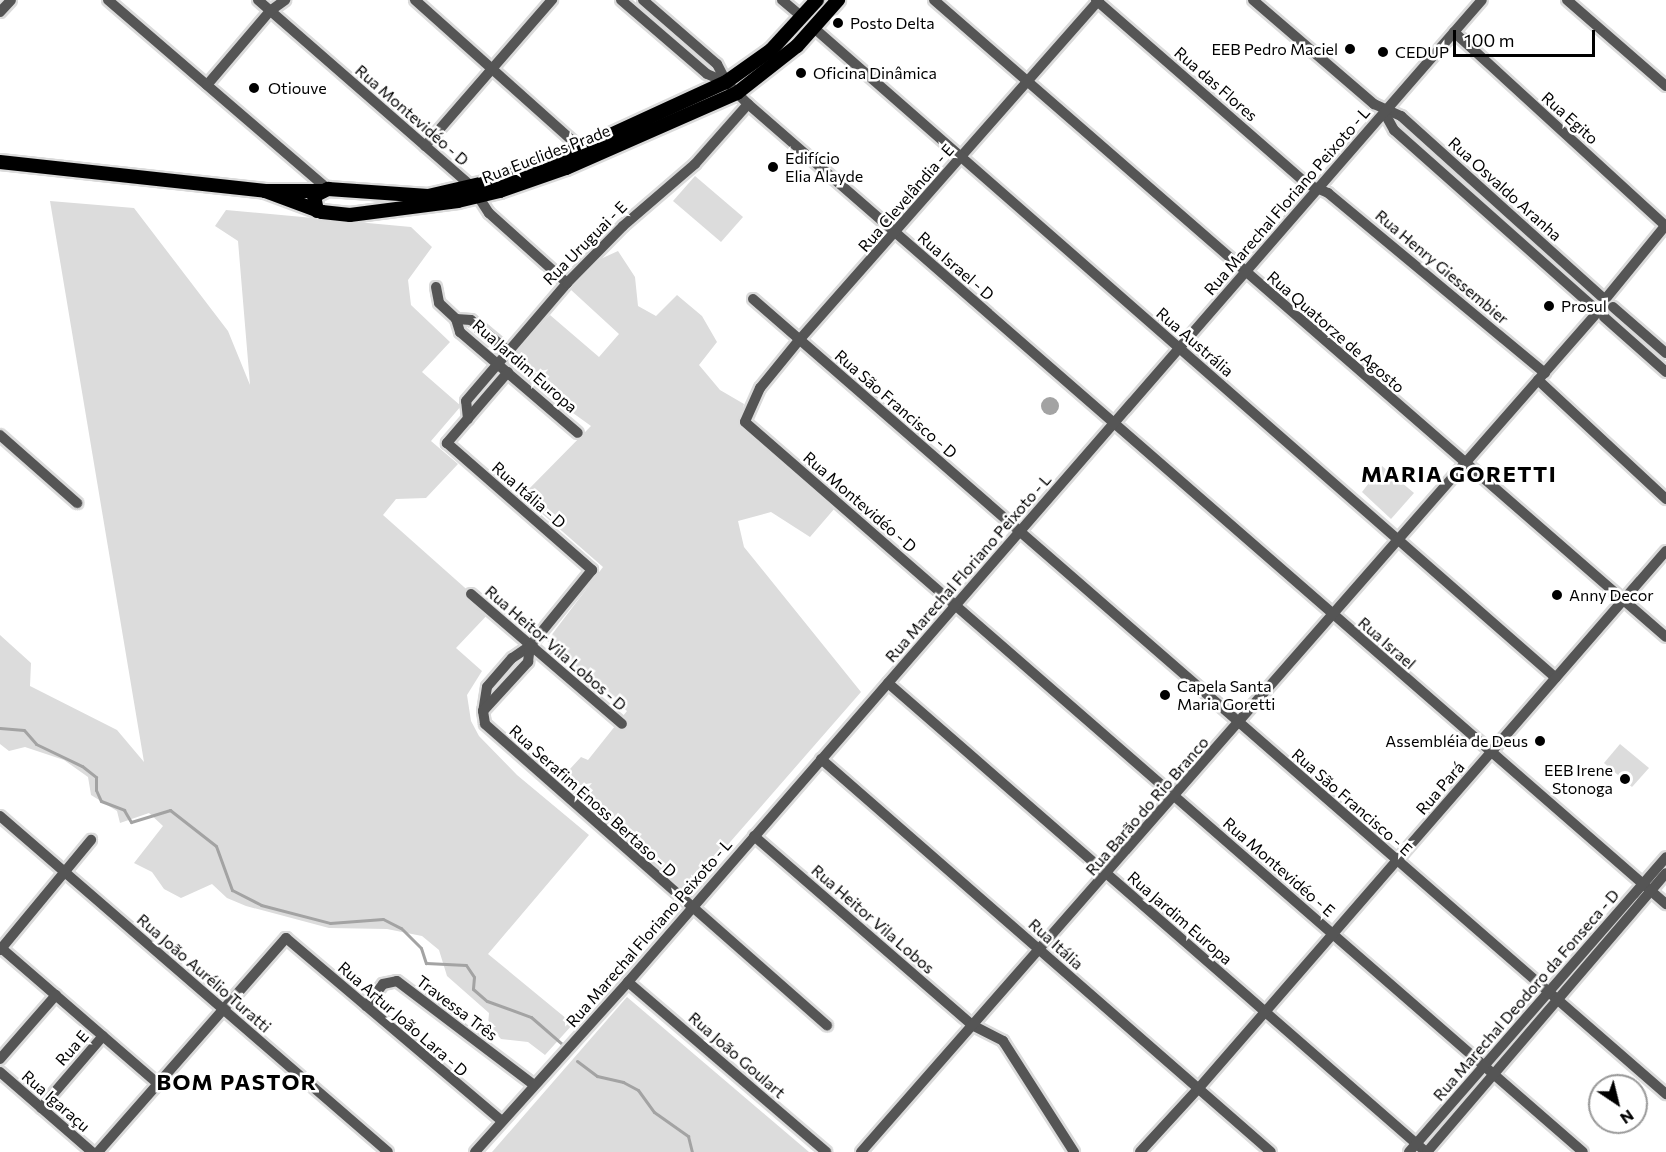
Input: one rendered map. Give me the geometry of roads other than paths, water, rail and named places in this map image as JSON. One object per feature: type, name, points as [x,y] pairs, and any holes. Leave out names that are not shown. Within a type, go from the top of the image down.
[{"type":"main road","points":[[726,82],[755,64],[817,0]]},
{"type":"main road","points":[[737,93],[779,63],[838,0]]},
{"type":"main road","name":"Rua Euclides Prade","points":[[585,153],[726,82]]},
{"type":"main road","name":"Rua Euclides Prade","points":[[266,191],[317,211],[357,213],[474,192],[585,153],[737,93]]},
{"type":"main road","name":"Rua Euclides Prade","points":[[0,162],[266,191],[360,191],[428,196],[474,192]]},
{"type":"main road","points":[[317,211],[313,199],[325,190]]},
{"type":"main road","points":[[357,213],[366,204],[360,191]]},
{"type":"street","points":[[0,12],[11,0]]},
{"type":"street","points":[[108,0],[325,190]]},
{"type":"street","name":"Rua Montevidéo - D","points":[[258,0],[272,6],[425,146],[567,283]]},
{"type":"street","points":[[207,85],[272,6],[285,0]]},
{"type":"street","points":[[415,0],[585,153]]},
{"type":"street","points":[[425,146],[552,0]]},
{"type":"street","name":"Rua Israel - D","points":[[621,0],[707,74],[726,82]]},
{"type":"street","name":"Rua Israel - D","points":[[643,0],[717,64],[726,82],[748,104],[1114,423]]},
{"type":"street","points":[[783,0],[802,17]]},
{"type":"street","name":"Rua Quatorze de Agosto","points":[[934,0],[1666,638]]},
{"type":"street","name":"Rua Clevelândia - E","points":[[745,422],[760,388],[800,339],[896,233],[1098,0]]},
{"type":"street","name":"Rua das Flores","points":[[1098,0],[1307,184],[1318,188]]},
{"type":"street","name":"Rua Osvaldo Aranha","points":[[1253,0],[1384,112],[1395,130],[1596,312],[1666,372]]},
{"type":"street","name":"Rua Marechal Floriano Peixoto - L","points":[[475,1152],[628,982],[1482,0]]},
{"type":"street","points":[[1567,0],[1666,86]]},
{"type":"street","name":"Rua Austrália","points":[[814,27],[1556,678]]},
{"type":"street","name":"Rua Egito","points":[[1454,32],[1666,226]]},
{"type":"street","name":"Rua Uruguai - E","points":[[468,419],[466,401],[567,283],[623,226],[695,164],[748,104]]},
{"type":"street","name":"Rua Osvaldo Aranha","points":[[1384,112],[1401,116],[1604,296]]},
{"type":"street","name":"Rua Henry Giessembier","points":[[1318,188],[1541,377],[1666,499]]},
{"type":"street","points":[[1481,208],[1492,197]]},
{"type":"street","points":[[1596,312],[1604,296],[1666,226]]},
{"type":"street","name":"Rua Jardim Europa","points":[[436,287],[439,303],[456,319],[460,332],[579,433]]},
{"type":"street","points":[[1604,296],[1612,307],[1666,353]]},
{"type":"street","name":"Rua São Francisco - D","points":[[753,299],[1019,532]]},
{"type":"street","points":[[1596,312],[1612,307]]},
{"type":"street","name":"Rua Barão do Rio Branco","points":[[861,1152],[1108,874],[1596,312]]},
{"type":"street","name":"Rua Jardim Europa","points":[[456,319],[471,320],[508,351]]},
{"type":"street","points":[[460,332],[471,320]]},
{"type":"street","points":[[1638,348],[1648,337]]},
{"type":"street","name":"Rua Uruguai - E","points":[[447,443],[508,372]]},
{"type":"street","name":"Rua Montevidéo - D","points":[[745,422],[955,605]]},
{"type":"street","name":"Rua Israel","points":[[1114,423],[1666,904]]},
{"type":"street","points":[[0,435],[77,503]]},
{"type":"street","name":"Rua Itália - D","points":[[447,443],[592,570],[530,645]]},
{"type":"street","name":"Rua São Francisco - E","points":[[1019,532],[1666,1094]]},
{"type":"street","name":"Rua Pará","points":[[1140,1152],[1198,1089],[1666,551]]},
{"type":"street","name":"Rua Heitor Vila Lobos - D","points":[[471,594],[622,724]]},
{"type":"street","name":"Rua Montevidéo - E","points":[[955,605],[1583,1152]]},
{"type":"street","name":"Rua Serafim Enoss Bertaso - D","points":[[530,645],[512,658],[487,687],[483,711],[485,724],[690,909],[827,1025]]},
{"type":"street","name":"Rua Jardim Europa","points":[[888,683],[1265,1012],[1413,1148],[1426,1152]]},
{"type":"street","name":"Rua Itália","points":[[821,759],[1271,1152]]},
{"type":"street","name":"Rua João Aurélio Turatti","points":[[0,816],[388,1152]]},
{"type":"street","name":"Rua Heitor Vila Lobos","points":[[754,836],[972,1025],[1003,1041],[1074,1152]]},
{"type":"street","points":[[91,840],[0,948],[158,1084]]},
{"type":"street","name":"Rua Marechal Deodoro da Fonseca - D","points":[[1413,1148],[1484,1066],[1552,995],[1646,887],[1666,857]]},
{"type":"street","name":"Rua Marechal Deodoro da Fonseca - D","points":[[1646,887],[1666,873]]},
{"type":"street","name":"Rua Artur João Lara - D","points":[[223,1010],[286,938],[502,1121]]},
{"type":"street","name":"Travessa Três","points":[[366,1006],[382,984],[397,981],[534,1085]]},
{"type":"street","name":"Rua João Goulart","points":[[628,982],[826,1152]]},
{"type":"street","points":[[0,1059],[56,995]]},
{"type":"street","name":"Rua Marechal Deodoro da Fonseca - D","points":[[1426,1152],[1494,1075],[1552,995]]},
{"type":"street","points":[[98,1152],[223,1010]]},
{"type":"street","name":"Rua E","points":[[41,1108],[103,1036]]},
{"type":"street","name":"Rua Igaraçu","points":[[0,1072],[92,1152]]},
{"type":"waterway","points":[[0,728],[24,730],[36,744],[82,766],[96,777],[96,790],[101,801],[124,810],[131,822],[170,810],[216,846],[232,890],[261,905],[330,923],[383,919],[401,928],[421,948],[426,963],[466,965],[474,977],[473,989],[487,1001],[531,1017],[562,1044]]},
{"type":"waterway","points":[[577,1061],[597,1076],[623,1082],[638,1090],[654,1112],[688,1136],[692,1152]]},
{"type":"place","name":"Posto Delta","points":[[838,23]]},
{"type":"place","name":"EEB Pedro Maciel","points":[[1350,49]]},
{"type":"place","name":"CEDUP","points":[[1383,52]]},
{"type":"place","name":"Oficina Dinâmica","points":[[801,73]]},
{"type":"place","name":"Otiouve","points":[[254,88]]},
{"type":"place","name":"Edifício Elia Alayde","points":[[773,167]]},
{"type":"place","name":"Prosul","points":[[1549,306]]},
{"type":"place","name":"Anny Decor","points":[[1557,595]]},
{"type":"place","name":"Capela Santa Maria Goretti","points":[[1165,695]]},
{"type":"place","name":"Assembléia de Deus","points":[[1540,741]]},
{"type":"place","name":"EEB Irene Stonoga","points":[[1625,779]]},
{"type":"district","name":"MARIA GORETTI","points":[[1459,474]]},
{"type":"district","name":"BOM PASTOR","points":[[237,1082]]}]
